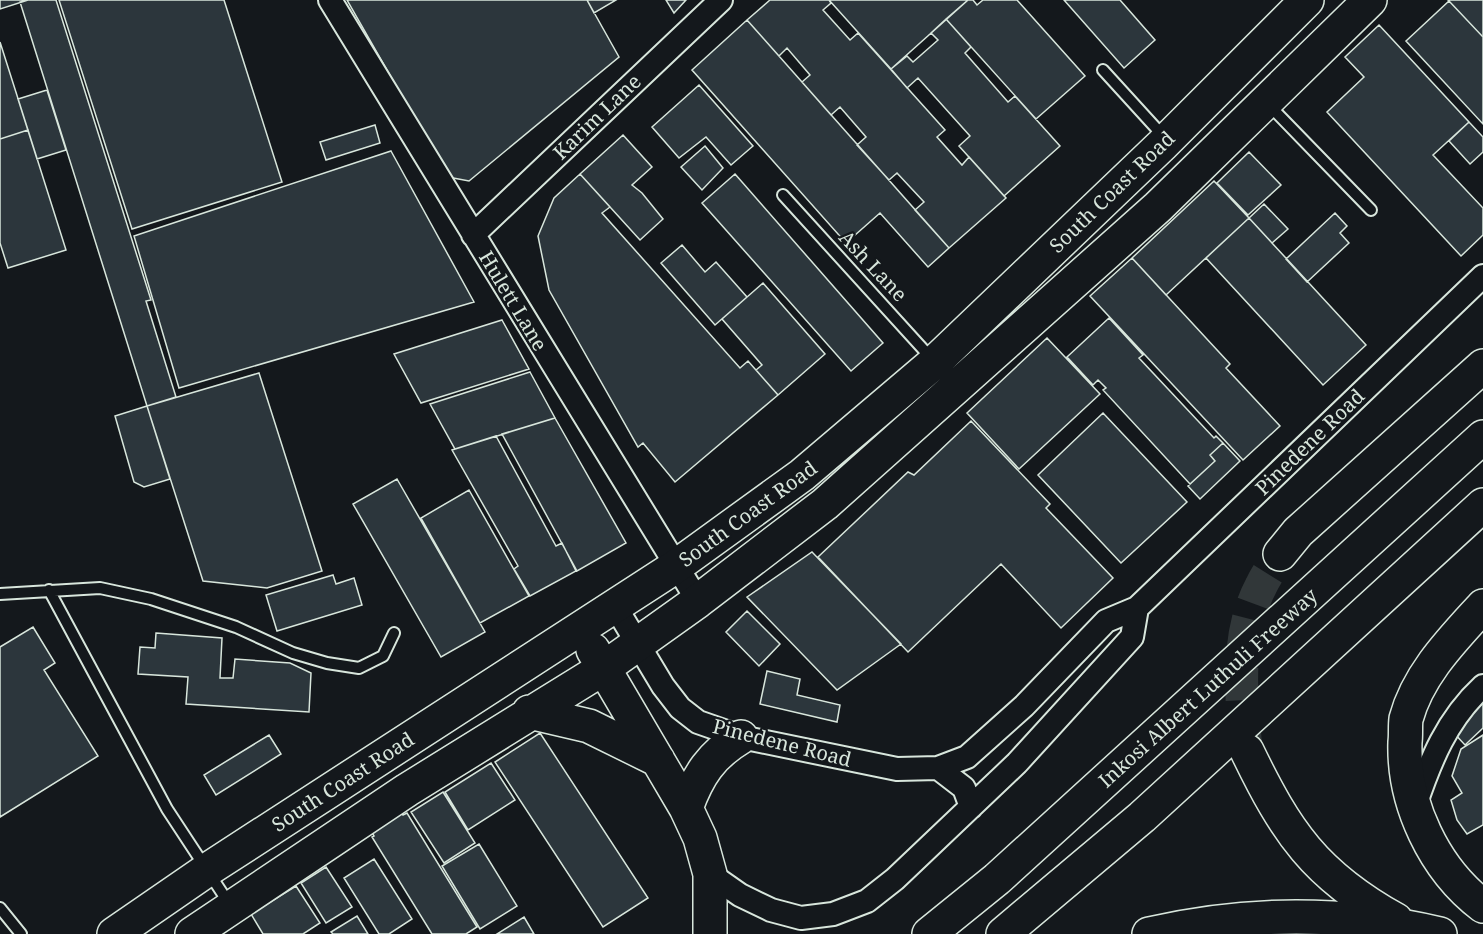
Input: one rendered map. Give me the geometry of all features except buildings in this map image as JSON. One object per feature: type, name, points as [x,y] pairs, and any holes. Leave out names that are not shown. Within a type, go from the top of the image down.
[{"type":"highway","name":"South Coast Road","points":[[192,934],[354,824],[529,712],[604,668],[698,601],[825,504],[946,375],[1071,231],[1167,140],[1308,0]]},
{"type":"highway","name":"South Coast Road","points":[[114,934],[207,870],[675,567],[946,375],[1098,260],[1158,207],[1370,0]]},
{"type":"highway","points":[[1127,177],[1158,207]]},
{"type":"highway","points":[[1071,231],[1098,260]]},
{"type":"highway","points":[[1280,554],[1307,524],[1483,366]]},
{"type":"highway","name":"Inkosi Albert Luthuli Freeway","points":[[928,934],[997,879],[1483,437]]},
{"type":"highway","points":[[802,475],[825,504]]},
{"type":"highway","points":[[1003,934],[1142,818],[1483,505]]},
{"type":"highway","points":[[1483,606],[1444,650],[1425,678],[1406,719],[1405,758],[1414,806],[1438,858],[1455,881],[1483,906]]},
{"type":"highway","points":[[579,629],[658,759],[700,838],[710,874],[710,934]]},
{"type":"highway","points":[[529,712],[589,726],[658,759]]},
{"type":"highway","points":[[686,808],[697,778],[708,762],[721,749],[741,737]]},
{"type":"highway","points":[[1247,751],[1272,803],[1305,851],[1365,903],[1405,926]]},
{"type":"highway","points":[[383,755],[407,790]]},
{"type":"highway","points":[[330,791],[354,824]]},
{"type":"highway","points":[[1149,934],[1238,918],[1338,918],[1405,926],[1440,934]]},
{"type":"street","name":"Hulett Lane","points":[[330,0],[675,567],[698,601]]},
{"type":"street","name":"Karim Lane","points":[[473,235],[721,0]]},
{"type":"street","name":"Pinedene Road","points":[[615,606],[663,686],[680,708],[699,722],[741,737],[897,769],[938,768],[966,757],[992,736],[1106,621],[1137,608],[1483,276]]},
{"type":"street","points":[[710,874],[740,895],[771,910],[801,918],[833,914],[867,901],[895,879],[1017,763],[1132,637],[1137,608]]},
{"type":"street","points":[[1414,806],[1431,759],[1447,728],[1483,686]]},
{"type":"street","points":[[938,768],[964,788],[971,807]]},
{"type":"lane","points":[[1103,70],[1167,140]]},
{"type":"lane","points":[[1266,101],[1371,210]]},
{"type":"lane","name":"Ash Lane","points":[[783,195],[946,375]]},
{"type":"lane","points":[[0,594],[100,588],[151,599],[236,627],[293,653],[327,663],[359,668],[382,656],[394,633]]},
{"type":"lane","points":[[49,590],[167,809],[232,908]]},
{"type":"lane","points":[[0,908],[21,934]]},
{"type":"tunnel","points":[[1246,749],[1242,666],[1247,625],[1261,586],[1280,554]]}]
